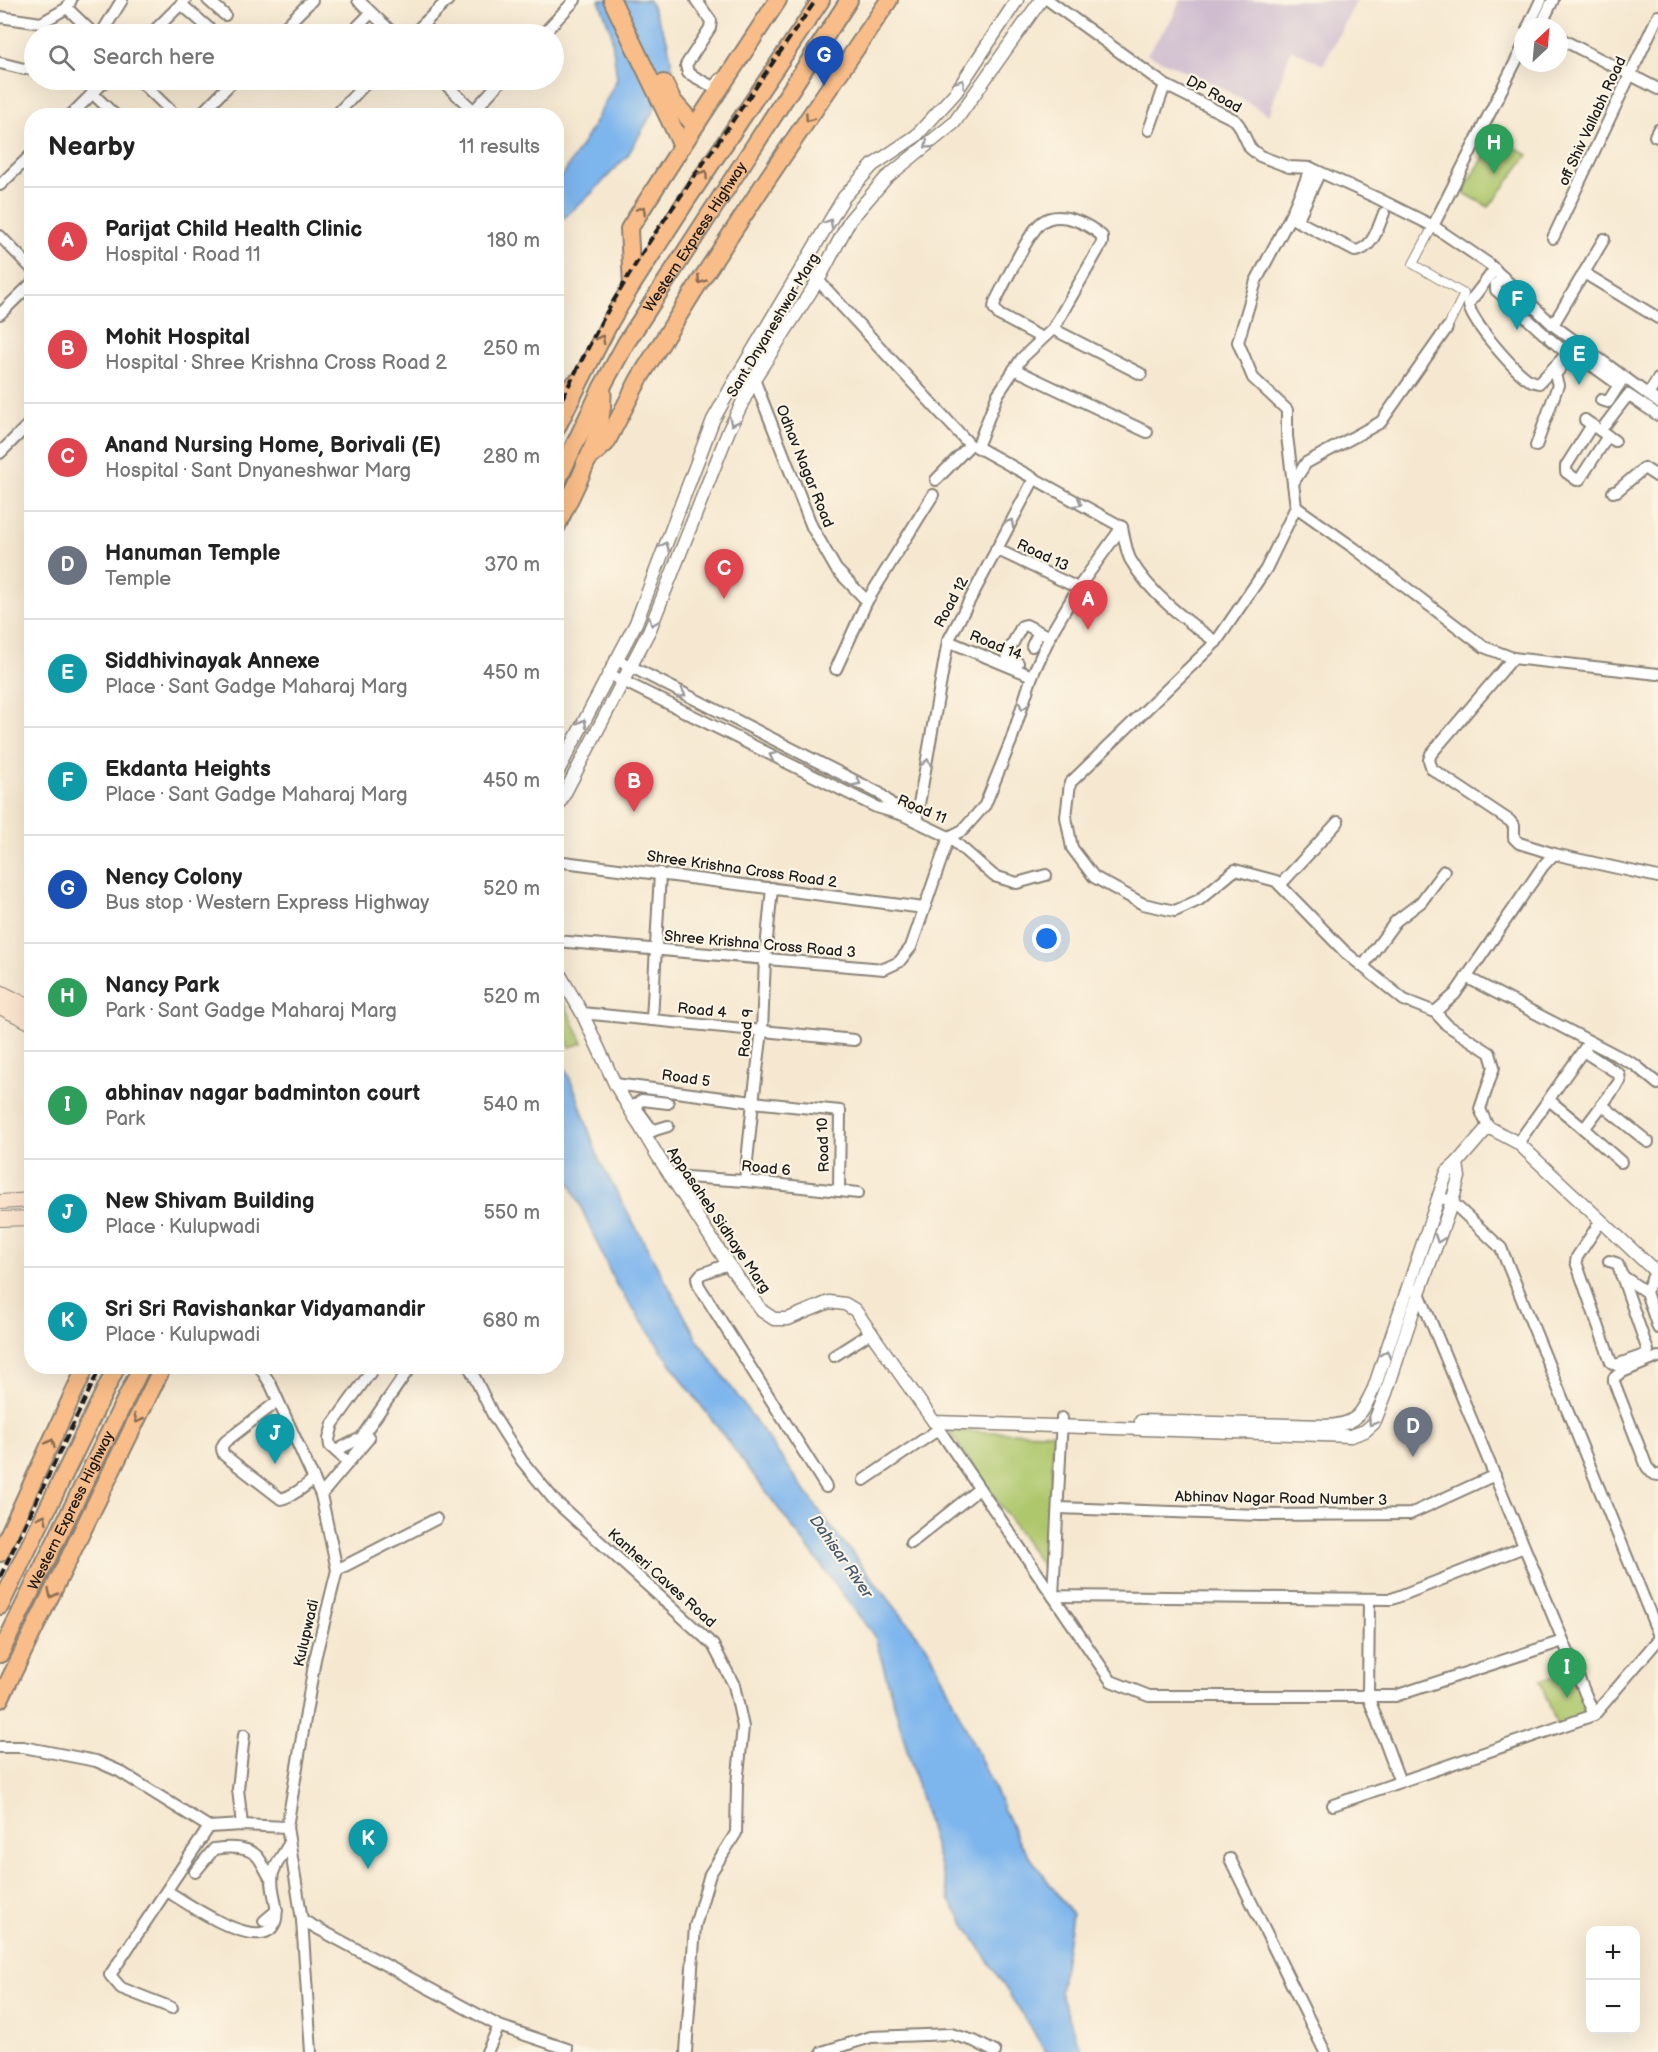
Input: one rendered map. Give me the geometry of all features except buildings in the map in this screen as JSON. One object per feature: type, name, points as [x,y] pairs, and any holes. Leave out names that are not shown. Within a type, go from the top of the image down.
[{"type":"main road","points":[[612,0],[675,115],[695,126]]},
{"type":"main road","points":[[623,0],[673,101],[682,146]]},
{"type":"main road","points":[[632,285],[629,230],[778,0]]},
{"type":"main road","name":"Western Express Highway","points":[[564,413],[610,322],[632,285],[821,0]]},
{"type":"main road","name":"Western Express Highway","points":[[564,467],[602,387],[659,291],[849,0]]},
{"type":"main road","points":[[585,462],[606,443],[639,379],[697,286],[889,0]]},
{"type":"main road","points":[[564,396],[583,374]]},
{"type":"main road","points":[[564,510],[597,436],[604,403],[602,387]]},
{"type":"main road","points":[[0,992],[24,1004]]},
{"type":"main road","points":[[0,1007],[24,1019]]},
{"type":"main road","points":[[0,1202],[24,1200]]},
{"type":"main road","points":[[0,1219],[24,1218]]},
{"type":"main road","points":[[0,1553],[82,1374]]},
{"type":"main road","name":"Western Express Highway","points":[[0,1606],[113,1374]]},
{"type":"main road","name":"Western Express Highway","points":[[0,1654],[138,1374]]},
{"type":"main road","points":[[0,1699],[159,1374]]},
{"type":"street","points":[[107,24],[122,0]]},
{"type":"street","points":[[208,0],[225,15]]},
{"type":"street","points":[[288,24],[312,0]]},
{"type":"street","points":[[358,0],[379,24]]},
{"type":"street","points":[[423,24],[448,0]]},
{"type":"street","points":[[552,24],[575,0]]},
{"type":"street","points":[[696,0],[711,21],[710,28],[686,65],[686,69],[688,73],[713,87],[769,0]]},
{"type":"street","name":"Sant Dnyaneshwar Marg","points":[[564,760],[636,623],[713,420],[844,197],[873,165],[916,136],[956,92],[1017,0]]},
{"type":"street","name":"Sant Dnyaneshwar Marg","points":[[564,795],[650,629],[729,430],[754,379],[819,279],[850,220],[886,178],[954,123],[1041,0]]},
{"type":"street","name":"DP Road","points":[[1048,0],[1165,85],[1235,120],[1250,148],[1260,156],[1317,174],[1432,226],[1499,273],[1576,347],[1658,402]]},
{"type":"street","points":[[1532,18],[1541,0]]},
{"type":"street","points":[[1544,18],[1553,0]]},
{"type":"street","points":[[162,24],[186,3],[205,24]]},
{"type":"street","points":[[0,17],[41,23],[69,4],[86,24]]},
{"type":"street","name":"off Shiv Vallabh Road","points":[[1553,238],[1658,16]]},
{"type":"street","points":[[1568,43],[1658,89]]},
{"type":"street","points":[[0,63],[24,69]]},
{"type":"street","points":[[1293,483],[1306,464],[1381,422],[1447,328],[1464,294],[1413,264],[1514,65]]},
{"type":"street","points":[[1149,130],[1165,85]]},
{"type":"street","points":[[81,108],[99,90]]},
{"type":"street","points":[[150,90],[168,108]]},
{"type":"street","points":[[207,108],[224,90]]},
{"type":"street","points":[[343,108],[360,90]]},
{"type":"street","points":[[450,90],[466,108]]},
{"type":"street","points":[[476,108],[493,90]]},
{"type":"street","points":[[95,95],[108,108]]},
{"type":"street","points":[[1658,130],[1655,136],[1658,137]]},
{"type":"street","points":[[0,186],[24,162]]},
{"type":"street","points":[[1317,174],[1294,219],[1256,281],[1238,342],[1253,378],[1287,410],[1287,436],[1296,507],[1266,569],[1216,642],[1070,783],[1066,817],[1072,848],[1094,877],[1143,904],[1175,911],[1199,900],[1235,870],[1275,880],[1345,952],[1404,1000],[1435,1012],[1447,1024],[1490,1053],[1494,1067],[1480,1109],[1488,1127],[1518,1143],[1657,1273],[1646,1292]]},
{"type":"street","points":[[1294,219],[1355,251],[1362,250],[1371,241],[1383,208],[1353,189]]},
{"type":"street","points":[[1042,338],[999,315],[994,308],[995,302],[1032,234],[1042,222],[1058,217],[1071,219],[1102,236],[1102,243],[1053,329],[1022,358],[998,394],[977,447],[1122,527],[1130,557],[1148,584],[1175,612],[1216,642]]},
{"type":"street","points":[[0,236],[24,260]]},
{"type":"street","points":[[1553,325],[1604,240]]},
{"type":"street","points":[[804,265],[969,445],[936,480]]},
{"type":"street","points":[[1499,273],[1496,290],[1563,350],[1576,347]]},
{"type":"street","points":[[1499,273],[1469,303],[1469,308],[1485,334],[1523,376],[1539,383],[1576,347]]},
{"type":"street","points":[[1584,273],[1658,318]]},
{"type":"street","points":[[0,314],[24,290]]},
{"type":"street","points":[[1531,322],[1539,312]]},
{"type":"street","points":[[1053,329],[1141,374]]},
{"type":"street","points":[[1536,446],[1558,385],[1556,375],[1576,347]]},
{"type":"street","points":[[1014,369],[1148,432]]},
{"type":"street","points":[[741,370],[754,379]]},
{"type":"street","name":"Odhav Nagar Road","points":[[754,379],[812,527],[836,569],[867,601]]},
{"type":"street","points":[[1648,395],[1658,379]]},
{"type":"street","points":[[1627,383],[1628,395],[1600,430],[1627,383]]},
{"type":"street","points":[[1601,400],[1608,402],[1627,383]]},
{"type":"street","points":[[1628,395],[1658,416]]},
{"type":"street","points":[[0,453],[24,429]]},
{"type":"street","points":[[1613,492],[1616,492],[1644,468],[1658,477]]},
{"type":"street","name":"Road 12","points":[[916,821],[948,641],[1034,479]]},
{"type":"street","points":[[836,669],[867,601],[933,495]]},
{"type":"street","points":[[1296,507],[1485,647],[1513,658],[1658,674]]},
{"type":"street","name":"Road 11","points":[[609,674],[876,807],[903,815],[949,837],[963,830],[985,805],[1011,741],[1044,634],[1122,527]]},
{"type":"street","name":"Road 13","points":[[996,549],[1078,588]]},
{"type":"street","points":[[1019,664],[1008,658],[1007,654],[1022,626],[1026,625],[1044,634],[1032,646]]},
{"type":"street","name":"Road 14","points":[[948,641],[1032,676]]},
{"type":"street","points":[[1513,658],[1431,754],[1429,760],[1432,769],[1509,821],[1514,826],[1514,838],[1519,843],[1554,854],[1658,877]]},
{"type":"street","points":[[616,659],[879,793],[903,815]]},
{"type":"street","points":[[1280,885],[1338,822]]},
{"type":"street","points":[[949,837],[994,876],[1017,883],[1046,875]]},
{"type":"street","name":"Shree Krishna Cross Road 3","points":[[564,942],[884,969],[899,962],[911,946],[949,837]]},
{"type":"street","points":[[1435,1012],[1455,994],[1543,866],[1554,854]]},
{"type":"street","name":"Shree Krishna Cross Road 2","points":[[564,862],[924,909]]},
{"type":"street","points":[[1363,966],[1396,921],[1421,902],[1444,871]]},
{"type":"street","points":[[652,1020],[660,873]]},
{"type":"street","name":"Road 9","points":[[745,1181],[762,1031],[765,959],[772,888]]},
{"type":"street","points":[[1466,977],[1586,1046],[1635,1065],[1658,1084]]},
{"type":"street","name":"Appasaheb Sidhaye Marg","points":[[564,982],[582,1013],[615,1084],[649,1132],[672,1176],[762,1311],[774,1319],[788,1319],[829,1302],[845,1304],[855,1310],[934,1423]]},
{"type":"street","name":"Road 4","points":[[582,1013],[854,1040]]},
{"type":"street","points":[[1518,1143],[1586,1046]]},
{"type":"street","points":[[1584,1129],[1620,1078],[1586,1046]]},
{"type":"street","name":"Road 5","points":[[615,1084],[753,1102]]},
{"type":"street","points":[[652,1089],[654,1101]]},
{"type":"street","points":[[668,1103],[642,1100],[636,1104],[636,1108],[649,1132],[668,1126]]},
{"type":"street","points":[[1549,1100],[1621,1162]]},
{"type":"street","name":"Road 10","points":[[753,1102],[840,1111],[839,1191]]},
{"type":"street","points":[[1602,1105],[1648,1142]]},
{"type":"street","points":[[1488,1127],[1447,1172],[1438,1196],[1414,1290],[1495,1475],[1594,1715]]},
{"type":"street","points":[[864,1480],[934,1423],[1062,1422],[1254,1428],[1349,1424],[1357,1418],[1374,1388],[1452,1203],[1459,1177],[1457,1163]]},
{"type":"street","name":"Road 6","points":[[672,1176],[858,1192]]},
{"type":"street","points":[[1438,1196],[1452,1203],[1501,1248],[1658,1633]]},
{"type":"street","points":[[1600,1222],[1576,1262],[1611,1362],[1616,1365],[1644,1355],[1648,1351],[1616,1263],[1609,1261]]},
{"type":"street","points":[[728,1263],[701,1274],[697,1279],[699,1286],[826,1486]]},
{"type":"street","points":[[1621,1275],[1646,1292],[1658,1328]]},
{"type":"street","points":[[1592,1294],[1600,1316],[1598,1324]]},
{"type":"street","points":[[834,1356],[872,1332]]},
{"type":"street","points":[[1658,1357],[1620,1373],[1614,1378],[1614,1382],[1647,1467],[1653,1474],[1658,1475]]},
{"type":"street","name":"Kulupwadi","points":[[264,1374],[321,1495],[337,1570],[315,1659],[287,1827],[302,1920],[311,2052]]},
{"type":"street","points":[[348,1462],[330,1446],[330,1430],[369,1374]]},
{"type":"street","points":[[337,1452],[361,1438],[405,1374]]},
{"type":"street","name":"Kanheri Caves Road","points":[[473,1374],[493,1415],[522,1461],[555,1501],[713,1645],[734,1685],[743,1727],[737,1784],[736,1833],[710,1874],[695,1926],[686,2052]]},
{"type":"street","points":[[278,1401],[226,1441],[221,1450],[224,1455],[281,1498],[290,1496],[314,1479]]},
{"type":"street","points":[[1053,1596],[1062,1422]]},
{"type":"street","points":[[934,1423],[1111,1681],[1149,1696],[1395,1696],[1563,1641]]},
{"type":"street","points":[[321,1495],[374,1432]]},
{"type":"street","name":"Abhinav Nagar Road Number 3","points":[[1058,1508],[1259,1515],[1410,1514],[1495,1475]]},
{"type":"street","points":[[911,1543],[980,1489]]},
{"type":"street","points":[[337,1570],[436,1519]]},
{"type":"street","points":[[1053,1596],[1392,1599],[1524,1547]]},
{"type":"street","points":[[1370,1599],[1368,1696],[1400,1782]]},
{"type":"street","points":[[1333,1805],[1594,1715],[1658,1640]]},
{"type":"street","points":[[242,1825],[238,1789],[244,1734]]},
{"type":"street","points":[[0,1747],[23,1747],[96,1761],[119,1772],[209,1827],[242,1825],[287,1827]]},
{"type":"street","points":[[172,2008],[121,1989],[110,1975],[209,1827]]},
{"type":"street","points":[[167,1891],[230,1928],[245,1933],[269,1929],[275,1922],[277,1910],[272,1881],[273,1871],[289,1844]]},
{"type":"street","points":[[195,1872],[204,1858],[214,1849],[233,1848],[250,1851],[256,1855],[272,1881]]},
{"type":"street","points":[[1230,1859],[1325,2052]]},
{"type":"street","points":[[264,1921],[277,1910]]},
{"type":"street","points":[[302,1920],[499,2026],[567,2049],[566,2052]]},
{"type":"street","points":[[487,2052],[499,2026]]},
{"type":"street","points":[[822,2052],[871,2037],[951,2034],[995,2052]]},
{"type":"shaded area","points":[[1180,0],[1357,0],[1323,65],[1291,49],[1269,115],[1220,87],[1147,54],[1172,19]]},
{"type":"green space","points":[[1497,137],[1528,155],[1489,207],[1462,192]]},
{"type":"green space","points":[[564,1003],[583,1043],[570,1047],[564,1034]]},
{"type":"green space","points":[[949,1431],[1054,1433],[1047,1573]]},
{"type":"green space","points":[[1575,1671],[1594,1715],[1558,1728],[1540,1681]]},
{"type":"water","points":[[599,0],[649,0],[667,40],[674,74],[628,155],[592,193],[564,218],[564,173],[592,128],[617,79],[611,32]]},
{"type":"water","name":"Dahisar River","points":[[564,1065],[599,1160],[699,1342],[831,1527],[930,1651],[1019,1842],[1072,1914],[1060,1992],[1083,2052],[1046,2052],[950,1901],[875,1637],[685,1384],[615,1283],[564,1170]]},
{"type":"railway","points":[[564,394],[604,317],[649,242],[816,0]]},
{"type":"railway","points":[[0,1577],[97,1374]]},
{"type":"place","name":"Nency Colony","points":[[824,86]]},
{"type":"place","name":"Nancy Park","points":[[1494,174]]},
{"type":"place","name":"Ekdanta Heights","points":[[1517,330]]},
{"type":"place","name":"Siddhivinayak Annexe","points":[[1579,385]]},
{"type":"place","name":"Anand Nursing Home, Borivali (E)","points":[[724,599]]},
{"type":"place","name":"Parijat Child Health Clinic","points":[[1088,630]]},
{"type":"place","name":"Mohit Hospital","points":[[634,812]]},
{"type":"place","name":"Hanuman Temple","points":[[1413,1457]]},
{"type":"place","name":"New Shivam Building","points":[[275,1464]]},
{"type":"place","name":"abhinav nagar badminton court","points":[[1567,1698]]},
{"type":"place","name":"Sri Sri Ravishankar Vidyamandir","points":[[368,1869]]}]
